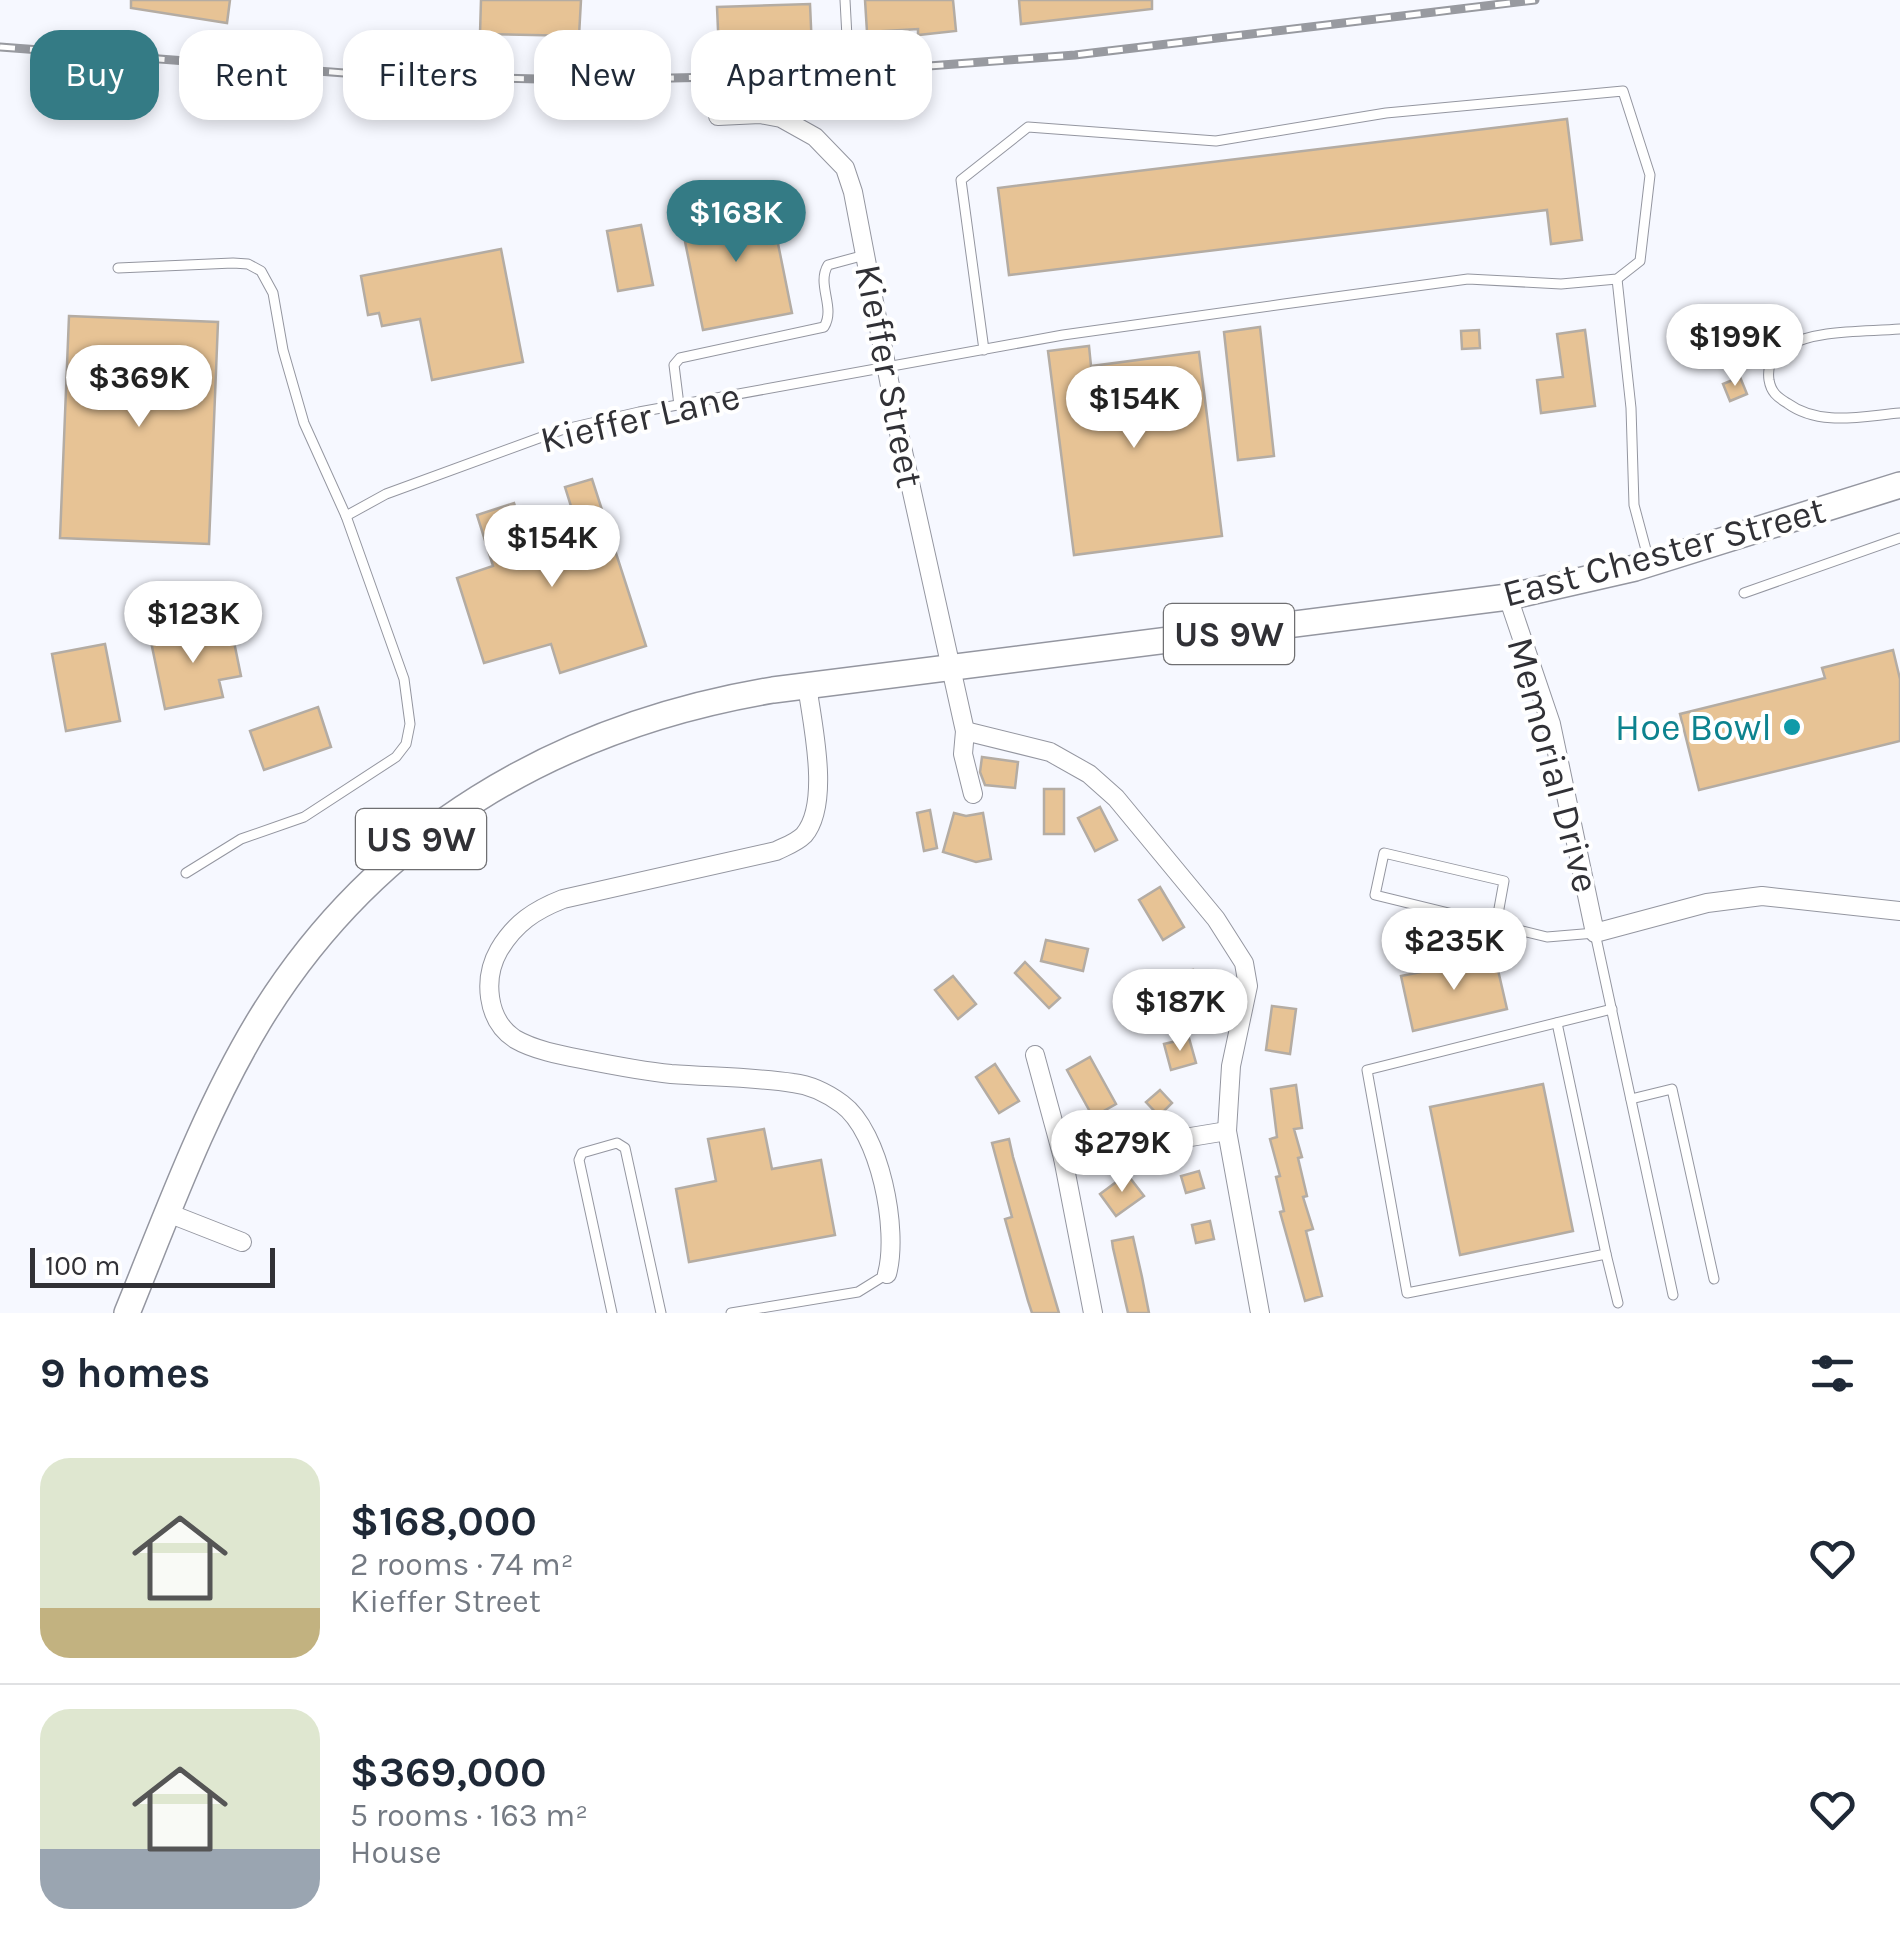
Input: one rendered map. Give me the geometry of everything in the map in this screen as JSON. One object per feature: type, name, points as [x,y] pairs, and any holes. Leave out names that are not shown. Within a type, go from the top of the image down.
[{"type":"main road","name":"East Chester Street","points":[[949,667],[1508,597],[1649,564],[1900,485]]},
{"type":"main road","name":"US 9W","points":[[127,1313],[232,1070],[278,991],[352,901],[411,847],[476,798],[576,744],[675,710],[807,685],[949,667]]},
{"type":"street","name":"Kieffer Street","points":[[785,120],[815,137],[838,158],[853,192],[965,731],[963,754],[973,794]]},
{"type":"street","name":"Memorial Drive","points":[[1508,597],[1550,724],[1596,933]]},
{"type":"street","points":[[807,685],[816,753],[817,802],[806,832],[776,851],[544,906],[518,923],[498,953],[490,977],[490,998],[497,1020],[509,1034],[555,1054],[668,1073],[795,1083],[819,1090],[844,1105],[862,1124],[886,1198],[892,1255],[887,1274]]},
{"type":"street","points":[[965,731],[1050,752],[1089,774],[1116,798],[1216,919],[1244,963],[1248,986],[1231,1066],[1226,1131],[1260,1313]]},
{"type":"street","points":[[1596,933],[1707,903],[1762,896],[1900,911]]},
{"type":"street","points":[[1035,1054],[1063,1158],[1093,1313]]},
{"type":"street","points":[[1063,1158],[1226,1131]]},
{"type":"street","points":[[168,1212],[242,1242]]},
{"type":"lane","points":[[845,0],[847,30]]},
{"type":"lane","points":[[984,350],[961,180],[1028,127],[1216,141],[1386,113],[1623,91],[1650,175],[1640,260],[1617,279],[1632,408],[1634,505],[1649,564]]},
{"type":"lane","points":[[679,405],[674,365],[680,358],[824,327],[830,318],[823,274],[828,265],[866,255]]},
{"type":"lane","points":[[118,268],[234,263],[248,264],[261,271],[273,293],[283,350],[304,422],[346,516],[404,679],[410,724],[406,744],[396,757],[304,817],[240,839],[186,872]]},
{"type":"lane","name":"Kieffer Lane","points":[[346,516],[386,494],[561,430],[679,405],[1082,332],[1468,279],[1561,284],[1617,279]]},
{"type":"lane","points":[[1900,329],[1818,337],[1788,345],[1776,354],[1769,371],[1774,394],[1802,413],[1832,418],[1900,414]]},
{"type":"lane","points":[[1744,593],[1900,538]]},
{"type":"lane","points":[[1496,925],[1504,881],[1384,853],[1375,894],[1496,925],[1546,937],[1596,933],[1673,1295]]},
{"type":"lane","points":[[1606,1254],[1406,1293],[1366,1070],[1612,1009]]},
{"type":"lane","points":[[1556,1023],[1618,1304]]},
{"type":"lane","points":[[1631,1099],[1672,1089],[1714,1279]]},
{"type":"lane","points":[[612,1313],[579,1160],[582,1153],[618,1143],[626,1148],[661,1313]]},
{"type":"lane","points":[[731,1313],[858,1292],[887,1274]]},
{"type":"building","points":[[131,0],[230,0],[227,23],[131,8]]},
{"type":"building","points":[[481,0],[581,0],[579,30],[534,30],[534,35],[514,35],[514,30],[480,30]]},
{"type":"building","points":[[865,0],[953,0],[956,31],[867,30]]},
{"type":"building","points":[[1019,0],[1152,0],[1152,9],[1021,24]]},
{"type":"building","points":[[810,4],[811,30],[718,30],[717,7]]},
{"type":"building","points":[[1567,119],[1582,240],[1551,244],[1547,210],[1009,275],[998,188]]},
{"type":"building","points":[[769,199],[792,313],[703,330],[680,217]]},
{"type":"building","points":[[641,225],[653,285],[618,291],[607,231]]},
{"type":"building","points":[[501,249],[523,362],[432,380],[420,319],[382,326],[379,313],[368,315],[361,276]]},
{"type":"building","points":[[69,316],[218,322],[209,544],[60,538]]},
{"type":"building","points":[[1260,327],[1274,456],[1238,460],[1224,332]]},
{"type":"building","points":[[1479,330],[1480,348],[1462,349],[1461,331]]},
{"type":"building","points":[[1585,330],[1595,406],[1541,413],[1537,380],[1563,377],[1557,334]]},
{"type":"building","points":[[1089,346],[1091,366],[1199,352],[1222,536],[1074,555],[1048,351]]},
{"type":"building","points":[[1740,377],[1747,394],[1730,401],[1723,384]]},
{"type":"building","points":[[592,479],[646,646],[560,673],[551,644],[484,663],[457,578],[493,566],[477,515],[514,503],[530,551],[580,535],[565,487]]},
{"type":"building","points":[[209,625],[212,641],[233,637],[241,676],[219,680],[223,697],[165,709],[150,637]]},
{"type":"building","points":[[105,644],[120,721],[66,731],[52,654]]},
{"type":"building","name":"Hoe Bowl","points":[[1893,650],[1900,679],[1900,741],[1699,790],[1680,714],[1825,678],[1822,668]]},
{"type":"building","points":[[318,707],[331,747],[264,770],[250,731]]},
{"type":"building","points":[[982,757],[1018,762],[1015,788],[985,785],[980,772]]},
{"type":"building","points":[[1044,789],[1064,789],[1064,834],[1044,834]]},
{"type":"building","points":[[1100,807],[1117,840],[1095,851],[1078,818]]},
{"type":"building","points":[[930,810],[937,848],[924,851],[917,813]]},
{"type":"building","points":[[954,813],[983,813],[991,859],[976,862],[943,852]]},
{"type":"building","points":[[1160,887],[1184,927],[1163,940],[1139,900]]},
{"type":"building","points":[[1046,940],[1088,949],[1083,971],[1041,961]]},
{"type":"building","points":[[1495,957],[1507,1009],[1413,1031],[1401,976]]},
{"type":"building","points":[[1025,962],[1060,998],[1049,1008],[1015,973]]},
{"type":"building","points":[[1193,970],[1200,1012],[1177,1016],[1170,974]]},
{"type":"building","points":[[953,976],[976,1004],[958,1019],[935,990]]},
{"type":"building","points":[[1272,1006],[1296,1009],[1290,1054],[1266,1050]]},
{"type":"building","points":[[1189,1038],[1196,1063],[1171,1070],[1164,1044]]},
{"type":"building","points":[[1090,1057],[1116,1104],[1093,1117],[1067,1070]]},
{"type":"building","points":[[995,1064],[1019,1101],[999,1113],[976,1077]]},
{"type":"building","points":[[1543,1084],[1573,1231],[1460,1255],[1430,1107]]},
{"type":"building","points":[[1296,1085],[1302,1128],[1294,1129],[1302,1157],[1298,1158],[1307,1196],[1303,1197],[1313,1229],[1306,1231],[1322,1296],[1305,1301],[1280,1212],[1284,1211],[1276,1177],[1280,1176],[1270,1139],[1277,1137],[1271,1089]]},
{"type":"building","points":[[1160,1090],[1172,1103],[1159,1116],[1146,1102]]},
{"type":"building","points":[[764,1129],[772,1169],[821,1160],[835,1235],[689,1262],[676,1189],[716,1181],[708,1139]]},
{"type":"building","points":[[1009,1139],[1059,1313],[1032,1313],[1028,1301],[1005,1219],[1012,1217],[992,1143]]},
{"type":"building","points":[[1199,1171],[1204,1188],[1186,1193],[1181,1176]]},
{"type":"building","points":[[1127,1174],[1144,1196],[1116,1216],[1100,1194]]},
{"type":"building","points":[[1210,1221],[1214,1239],[1196,1243],[1192,1225]]},
{"type":"building","points":[[1133,1237],[1149,1313],[1128,1313],[1113,1248],[1112,1241]]},
{"type":"railway","points":[[0,47],[371,75],[580,80],[809,75],[1075,55],[1535,0]]},
{"type":"place","name":"Hoe Bowl","points":[[1792,727]]}]
